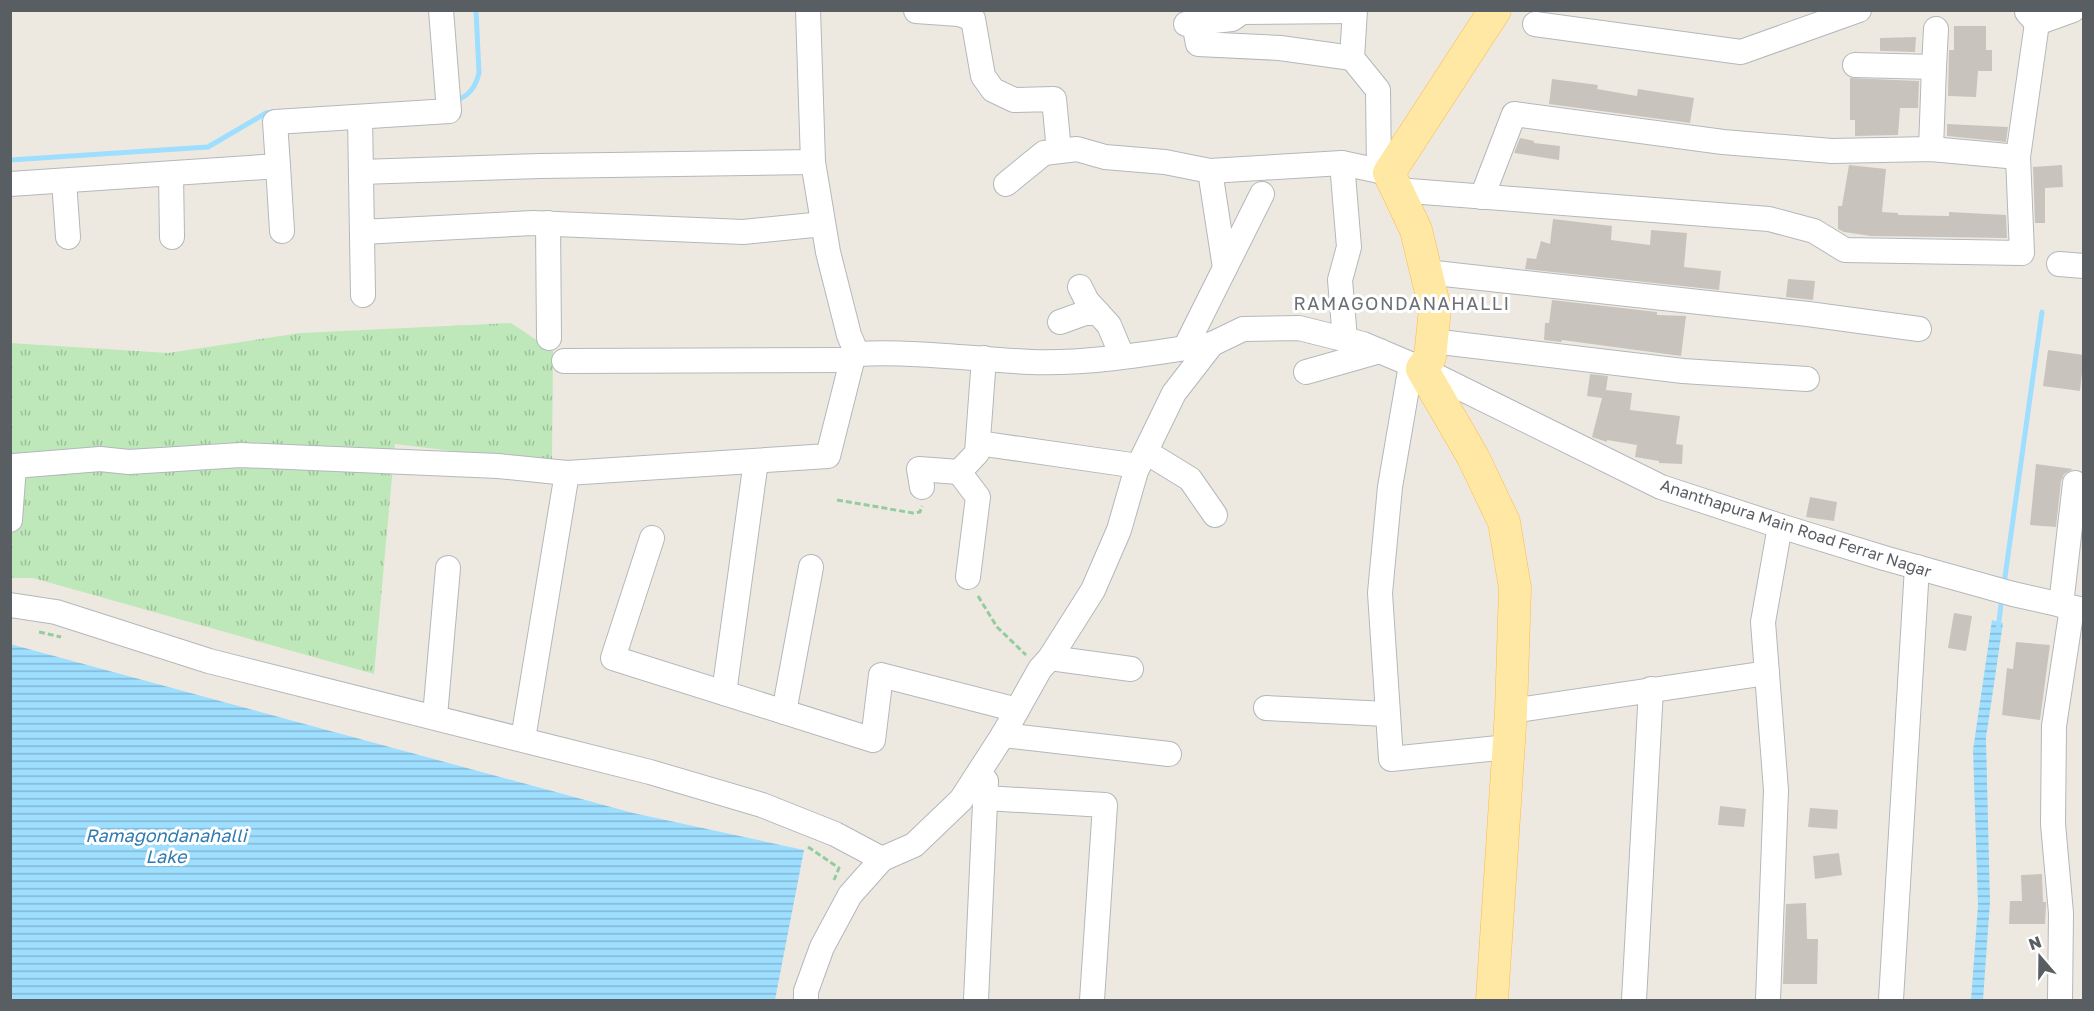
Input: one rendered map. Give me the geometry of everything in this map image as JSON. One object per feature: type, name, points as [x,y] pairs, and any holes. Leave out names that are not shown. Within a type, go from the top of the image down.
[{"type":"main road","points":[[1492,1000],[1511,711],[1515,588],[1504,522],[1422,359],[1436,309],[1416,230],[1388,178],[1495,10]]},
{"type":"street","points":[[282,231],[275,122],[449,111],[441,10]]},
{"type":"street","points":[[10,520],[14,466],[100,459],[129,462],[241,455],[498,466],[567,473],[828,456],[854,355],[823,224],[813,162],[808,10]]},
{"type":"street","points":[[1573,10],[1535,24],[1742,52],[1859,10]]},
{"type":"street","points":[[2042,259],[2018,157],[2031,17],[2073,10]]},
{"type":"street","points":[[916,11],[959,14],[973,19],[983,76],[993,90],[1014,100],[1054,99],[1059,152]]},
{"type":"street","points":[[1353,58],[1280,48],[1198,44],[1190,23],[1232,19],[1242,12],[1354,11],[1353,58],[1378,90],[1388,178]]},
{"type":"street","points":[[1931,149],[1936,29]]},
{"type":"street","points":[[1855,65],[1934,67]]},
{"type":"street","points":[[1482,197],[1514,114],[1723,142],[1832,151],[1931,149],[2018,157]]},
{"type":"street","points":[[360,117],[363,296]]},
{"type":"street","points":[[1006,184],[1044,153],[1077,150],[1105,157],[1165,162],[1210,171],[1342,163],[1388,178],[1482,197],[1769,219],[1814,231],[1845,250],[2042,259],[2084,266]]},
{"type":"street","points":[[361,172],[541,165],[813,162]]},
{"type":"street","points":[[1342,163],[1350,247],[1340,280],[1346,339]]},
{"type":"street","points":[[10,184],[278,166]]},
{"type":"street","points":[[1210,171],[1225,268]]},
{"type":"street","points":[[171,174],[172,237]]},
{"type":"street","points":[[64,181],[68,237]]},
{"type":"street","points":[[1185,348],[1262,194]]},
{"type":"street","points":[[362,232],[548,223],[743,232],[823,224]]},
{"type":"street","points":[[548,223],[549,338]]},
{"type":"street","points":[[1426,272],[1797,313],[1919,329]]},
{"type":"street","points":[[1080,287],[1087,301],[1109,325],[1122,356]]},
{"type":"street","points":[[1060,322],[1085,313],[1098,313]]},
{"type":"street","name":"Ananthapura Main Road Ferrar Nagar","points":[[1212,344],[1243,329],[1299,327],[1346,339],[1380,351],[1422,359],[1661,487],[1917,567],[2072,608]]},
{"type":"street","points":[[564,361],[854,355],[888,352],[1033,362],[1122,356],[1212,344]]},
{"type":"street","points":[[806,1000],[822,947],[850,895],[882,859],[914,845],[961,800],[1004,735],[1045,664],[1093,590],[1119,530],[1142,459],[1174,393],[1212,344]]},
{"type":"street","points":[[1305,372],[1380,351]]},
{"type":"street","points":[[959,472],[977,453],[984,358]]},
{"type":"street","points":[[1508,747],[1391,759],[1386,714],[1380,593],[1390,487],[1422,359],[1807,379]]},
{"type":"street","points":[[978,443],[1142,459],[1190,479],[1215,515]]},
{"type":"street","points":[[724,693],[756,461]]},
{"type":"street","points":[[922,487],[919,469],[959,472],[978,497],[968,577]]},
{"type":"street","points":[[522,739],[567,473]]},
{"type":"street","points":[[2060,1000],[2061,913],[2054,824],[2054,726],[2072,608],[2075,483]]},
{"type":"street","points":[[1768,1000],[1776,790],[1762,622],[1780,526]]},
{"type":"street","points":[[652,538],[613,658],[873,740],[881,675],[1017,710]]},
{"type":"street","points":[[784,712],[811,567]]},
{"type":"street","points":[[1891,1000],[1917,567]]},
{"type":"street","points":[[435,716],[448,568]]},
{"type":"street","points":[[10,605],[56,612],[208,661],[435,716],[650,772],[762,805],[835,834],[882,859]]},
{"type":"street","points":[[1045,664],[1131,669]]},
{"type":"street","points":[[1511,711],[1767,673]]},
{"type":"street","points":[[1634,1000],[1651,690]]},
{"type":"street","points":[[1266,708],[1386,714]]},
{"type":"street","points":[[1004,735],[1169,754]]},
{"type":"street","points":[[976,1000],[987,760]]},
{"type":"street","points":[[985,798],[1104,805],[1092,1000]]},
{"type":"path","points":[[837,500],[913,513],[920,512],[922,487]]},
{"type":"path","points":[[968,577],[997,627],[1045,664]]},
{"type":"green space","points":[[511,323],[553,351],[552,463],[395,444],[374,674],[33,578],[11,578],[10,343],[168,353],[300,333]]},
{"type":"water","points":[[1992,620],[2003,623],[1986,738],[1990,902],[1983,1000],[1971,1000],[1978,905],[1973,750]]},
{"type":"water","name":"Ramagondanahalli Lake","points":[[10,644],[633,813],[804,850],[775,1000],[11,1000]]},
{"type":"building","points":[[1954,26],[1986,26],[1986,50],[1992,50],[1992,71],[1978,71],[1976,97],[1948,96],[1949,50],[1954,50]]},
{"type":"building","points":[[1916,37],[1915,52],[1880,51],[1880,38]]},
{"type":"building","points":[[1850,78],[1919,81],[1918,108],[1900,108],[1898,135],[1855,136],[1855,120],[1850,120]]},
{"type":"building","points":[[1552,79],[1598,85],[1597,89],[1637,96],[1638,89],[1694,98],[1690,123],[1549,104]]},
{"type":"building","points":[[1947,124],[2008,127],[2006,142],[1947,136]]},
{"type":"building","points":[[1520,138],[1534,141],[1534,143],[1560,146],[1559,160],[1514,153]]},
{"type":"building","points":[[1849,165],[1886,169],[1882,212],[1898,213],[1898,215],[1949,216],[1949,212],[2006,215],[2007,238],[1871,236],[1844,232],[1838,229],[1838,206],[1842,206]]},
{"type":"building","points":[[2062,165],[2063,187],[2045,188],[2045,223],[2035,223],[2033,167]]},
{"type":"building","points":[[1553,219],[1612,226],[1611,240],[1650,245],[1651,230],[1687,233],[1684,267],[1721,271],[1719,290],[1525,269],[1527,258],[1536,259],[1541,241],[1550,244]]},
{"type":"building","points":[[1788,279],[1815,281],[1813,300],[1786,297]]},
{"type":"building","points":[[1552,300],[1657,312],[1657,315],[1686,316],[1681,356],[1562,340],[1561,342],[1544,340],[1545,323],[1549,323]]},
{"type":"building","points":[[2048,350],[2084,355],[2080,391],[2043,386]]},
{"type":"building","points":[[1590,374],[1608,376],[1606,390],[1632,393],[1630,410],[1680,416],[1676,444],[1683,445],[1682,464],[1659,463],[1659,461],[1635,457],[1637,445],[1607,440],[1607,442],[1592,437],[1602,398],[1587,396]]},
{"type":"building","points":[[2036,464],[2073,469],[2064,474],[2061,481],[2056,527],[2030,525]]},
{"type":"building","points":[[1810,497],[1837,502],[1834,521],[1806,517]]},
{"type":"building","points":[[1954,613],[1972,616],[1966,651],[1948,648]]},
{"type":"building","points":[[2016,642],[2050,645],[2040,720],[2002,715],[2007,668],[2013,669]]},
{"type":"building","points":[[1720,806],[1746,809],[1744,827],[1718,825]]},
{"type":"building","points":[[1810,808],[1838,810],[1837,829],[1808,827]]},
{"type":"building","points":[[1839,853],[1842,875],[1815,879],[1813,856]]},
{"type":"building","points":[[2042,874],[2043,902],[2046,902],[2045,924],[2009,924],[2010,901],[2022,901],[2021,875]]},
{"type":"building","points":[[1806,903],[1807,939],[1818,939],[1817,984],[1783,984],[1786,904]]},
{"type":"waterway","points":[[453,100],[463,97],[470,91],[479,73],[476,10]]},
{"type":"waterway","points":[[10,160],[208,147],[266,113],[273,112]]},
{"type":"waterway","points":[[2004,584],[2042,312]]},
{"type":"waterway","points":[[1998,629],[2002,596]]},
{"type":"district","name":"RAMAGONDANAHALLI","points":[[1402,304]]}]
